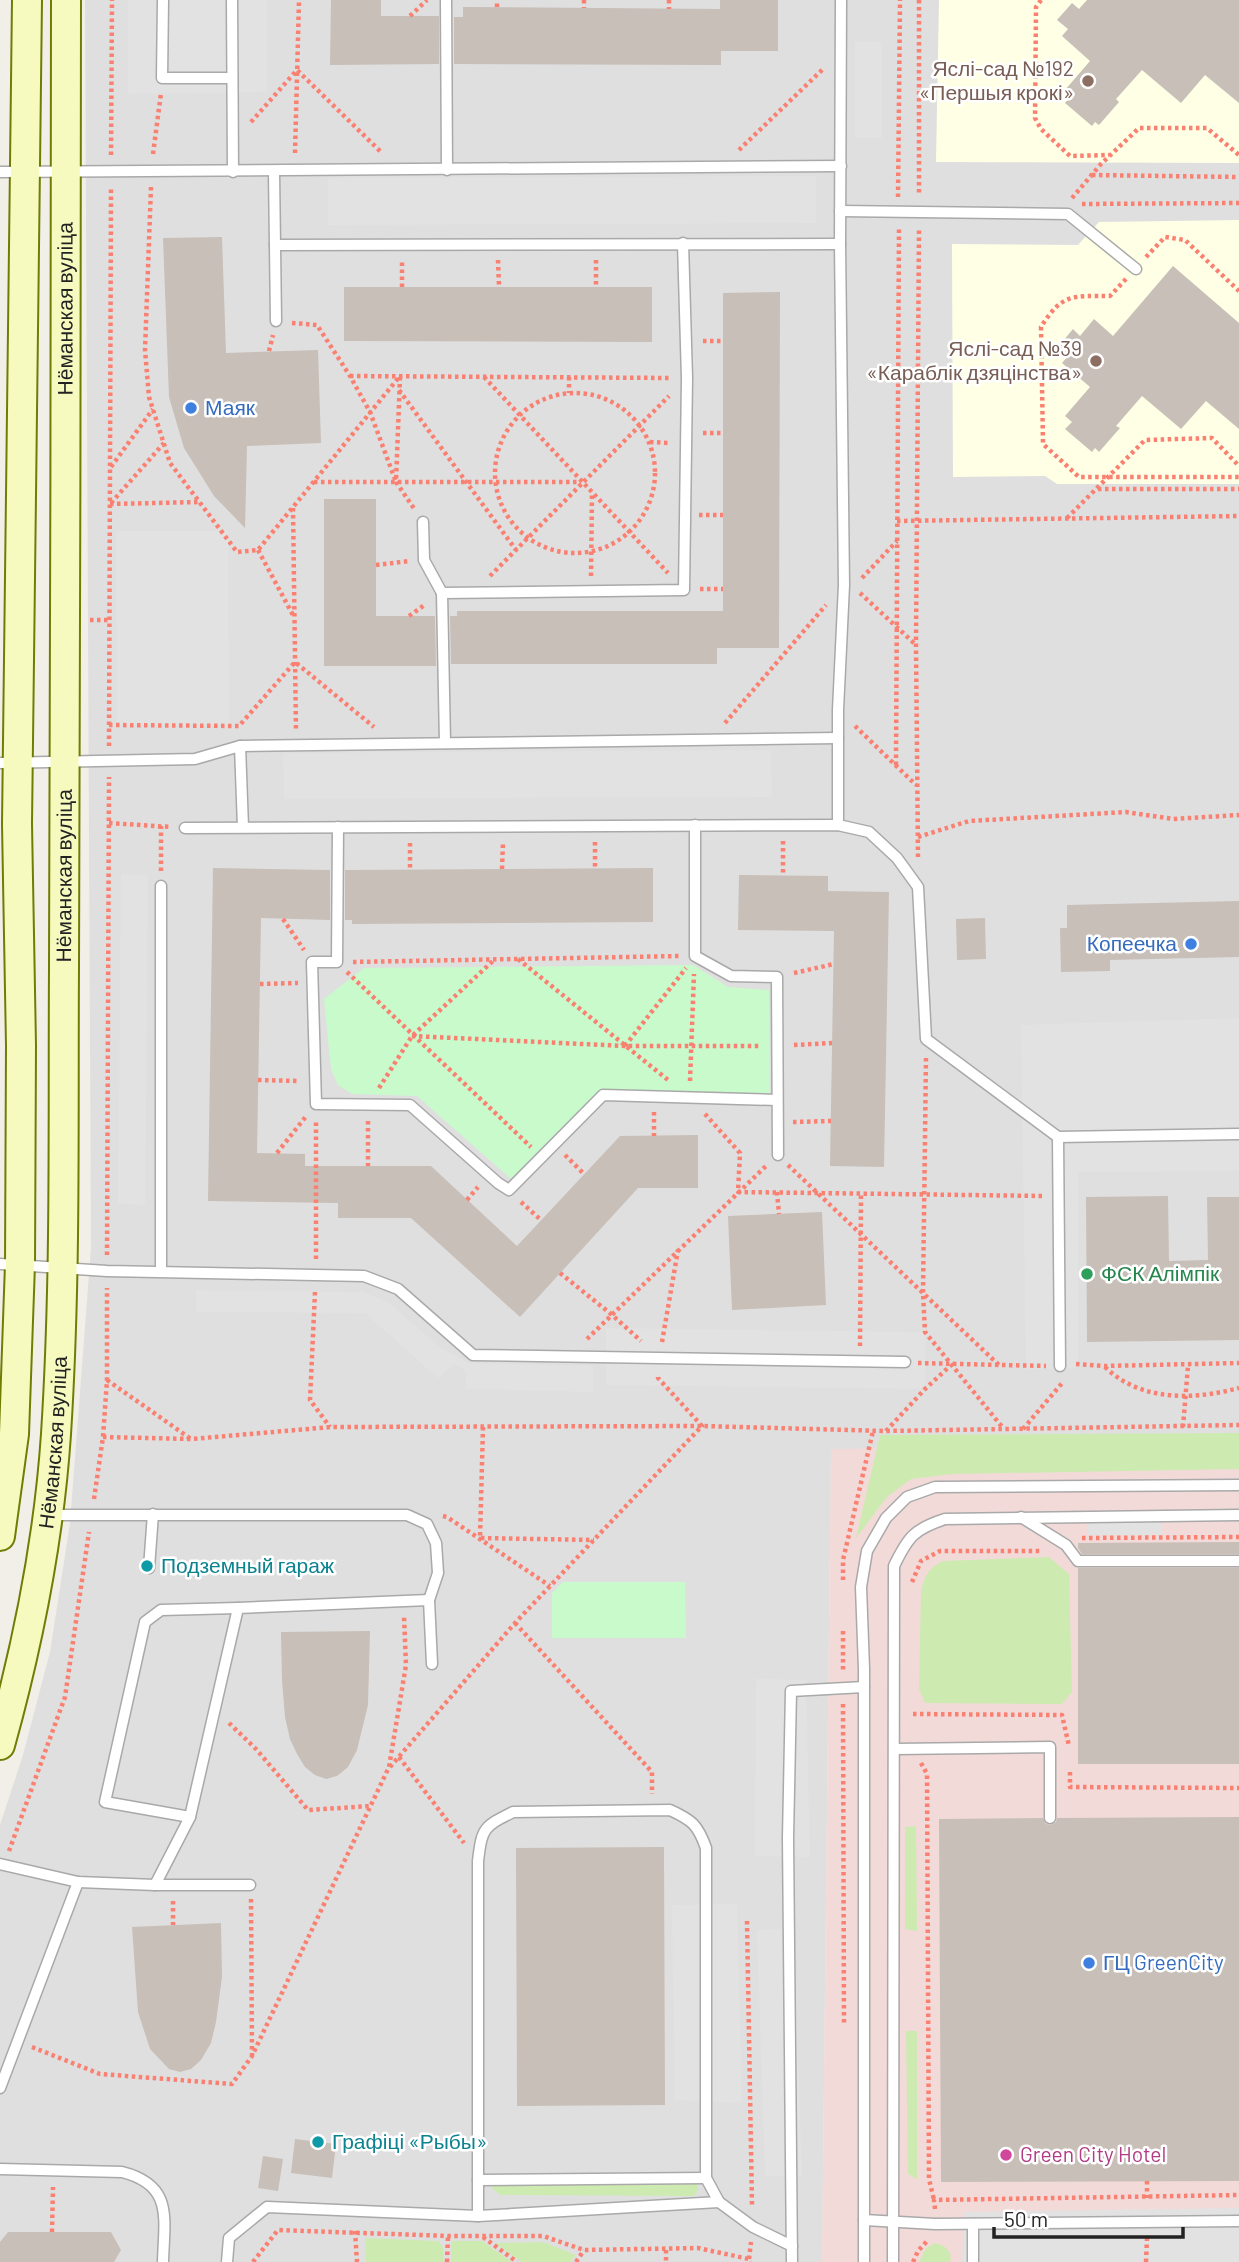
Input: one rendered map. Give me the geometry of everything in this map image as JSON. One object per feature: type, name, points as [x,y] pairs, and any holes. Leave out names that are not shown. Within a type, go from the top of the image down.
[{"type":"main road","name":"Нёманская вуліца","points":[[0,1536],[14,1434],[10,1264],[21,1046],[9,763],[12,172],[27,0]]},
{"type":"main road","name":"Нёманская вуліца","points":[[0,1745],[19,1676],[47,1515],[56,1436],[61,1268],[66,0]]},
{"type":"lane","points":[[163,0],[162,78],[232,78]]},
{"type":"lane","points":[[232,0],[233,172]]},
{"type":"lane","points":[[446,0],[447,170]]},
{"type":"lane","points":[[838,825],[838,710],[844,585],[840,244],[841,0]]},
{"type":"lane","points":[[12,172],[841,166]]},
{"type":"lane","points":[[274,172],[276,321]]},
{"type":"lane","points":[[840,211],[1068,214],[1136,269]]},
{"type":"lane","points":[[442,593],[684,590],[687,378],[684,243]]},
{"type":"lane","points":[[275,245],[840,244]]},
{"type":"lane","points":[[423,522],[424,560],[442,593],[445,743]]},
{"type":"lane","points":[[9,763],[64,764],[195,759],[240,746],[838,738]]},
{"type":"lane","points":[[240,746],[243,827]]},
{"type":"lane","points":[[185,828],[783,824],[838,825],[869,832],[897,858],[918,887],[926,1039],[1058,1137],[1239,1135]]},
{"type":"lane","points":[[695,825],[695,956],[731,976],[777,977],[778,1155]]},
{"type":"lane","points":[[338,827],[337,962],[312,962],[316,1104],[410,1105],[498,1184],[509,1190],[603,1096],[777,1100]]},
{"type":"lane","points":[[161,886],[161,1271]]},
{"type":"lane","points":[[1058,1137],[1060,1366]]},
{"type":"lane","points":[[10,1264],[107,1271],[364,1276],[398,1289],[473,1355],[905,1362]]},
{"type":"lane","points":[[864,2262],[864,1687],[861,1587],[867,1551],[886,1518],[907,1497],[935,1487],[1239,1485]]},
{"type":"lane","points":[[149,1568],[153,1514]]},
{"type":"lane","points":[[47,1515],[407,1515],[427,1524],[436,1542],[438,1573],[429,1600],[432,1664]]},
{"type":"lane","points":[[893,2262],[894,1566],[900,1552],[909,1537],[923,1526],[944,1519],[1239,1515]]},
{"type":"lane","points":[[1020,1517],[1066,1545],[1078,1561],[1239,1561]]},
{"type":"lane","points":[[190,1817],[105,1802],[145,1622],[161,1610],[429,1600]]},
{"type":"lane","points":[[155,1885],[190,1817],[238,1608]]},
{"type":"lane","points":[[792,2262],[788,1838],[791,1691],[864,1687]]},
{"type":"lane","points":[[895,1749],[1050,1747],[1050,1818]]},
{"type":"lane","points":[[478,2216],[478,1861],[481,1835],[490,1824],[513,1812],[670,1810],[690,1820],[700,1833],[706,1848],[706,2178],[719,2203],[753,2227],[792,2246]]},
{"type":"lane","points":[[2,1864],[78,1882],[250,1885]]},
{"type":"lane","points":[[0,2088],[78,1882]]},
{"type":"lane","points":[[0,2169],[121,2172],[137,2176],[158,2194],[164,2207],[163,2262]]},
{"type":"lane","points":[[478,2180],[706,2178]]},
{"type":"lane","points":[[227,2262],[229,2238],[267,2207],[478,2216],[719,2203]]},
{"type":"lane","points":[[864,2220],[935,2224],[1239,2221]]},
{"type":"lane","points":[[973,2224],[973,2261]]},
{"type":"path","points":[[111,159],[112,0]]},
{"type":"path","points":[[295,171],[299,0]]},
{"type":"path","points":[[410,16],[427,0]]},
{"type":"path","points":[[497,0],[497,7]]},
{"type":"path","points":[[584,0],[584,8]]},
{"type":"path","points":[[669,0],[669,9]]},
{"type":"path","points":[[895,765],[900,0]]},
{"type":"path","points":[[918,887],[916,645],[919,520],[919,0]]},
{"type":"path","points":[[1041,0],[1036,7],[1035,118],[1041,129],[1070,156],[1110,155]]},
{"type":"path","points":[[720,168],[841,52]]},
{"type":"path","points":[[233,142],[297,70]]},
{"type":"path","points":[[297,70],[400,170]]},
{"type":"path","points":[[162,78],[151,172],[145,350],[149,397],[170,463],[237,552],[258,550],[400,376]]},
{"type":"path","points":[[1067,204],[1091,175],[1139,128],[1207,128],[1239,155]]},
{"type":"path","points":[[1091,175],[1239,177]]},
{"type":"path","points":[[109,747],[111,181]]},
{"type":"path","points":[[1239,291],[1185,240],[1165,237],[1110,296],[1067,298],[1050,311],[1041,327],[1043,444],[1079,477],[1239,477]]},
{"type":"path","points":[[402,244],[402,287]]},
{"type":"path","points":[[498,244],[499,287]]},
{"type":"path","points":[[596,244],[596,287]]},
{"type":"path","points":[[276,321],[317,325],[370,412],[397,482],[423,522]]},
{"type":"path","points":[[350,376],[687,378]]},
{"type":"path","points":[[397,482],[400,376]]},
{"type":"path","points":[[484,377],[684,590]]},
{"type":"path","points":[[569,377],[569,393]]},
{"type":"path","points":[[473,593],[687,378]]},
{"type":"path","points":[[400,390],[516,550]]},
{"type":"path","points":[[569,393],[604,398],[624,409],[640,425],[651,446],[655,469],[653,492],[644,514],[629,532],[611,545],[592,552],[569,553],[547,549],[528,539],[511,523],[500,504],[494,482],[498,445],[507,428],[519,414],[538,401],[569,393]]},
{"type":"path","points":[[110,468],[153,409]]},
{"type":"path","points":[[1067,518],[1146,440],[1212,438],[1239,466]]},
{"type":"path","points":[[110,504],[164,443]]},
{"type":"path","points":[[313,482],[583,482]]},
{"type":"path","points":[[1097,489],[1239,489]]},
{"type":"path","points":[[591,591],[592,493]]},
{"type":"path","points":[[110,504],[200,502]]},
{"type":"path","points":[[293,507],[296,745]]},
{"type":"path","points":[[897,521],[1239,516]]},
{"type":"path","points":[[710,740],[844,585],[857,583],[897,541]]},
{"type":"path","points":[[258,550],[295,618]]},
{"type":"path","points":[[376,565],[424,560]]},
{"type":"path","points":[[844,585],[856,590],[916,645]]},
{"type":"path","points":[[109,725],[239,726],[295,662]]},
{"type":"path","points":[[295,662],[395,744]]},
{"type":"path","points":[[838,710],[917,786]]},
{"type":"path","points":[[2,1864],[65,1697],[103,1437],[107,1380],[109,771]]},
{"type":"path","points":[[917,837],[969,821],[1126,812],[1173,819],[1239,815]]},
{"type":"path","points":[[109,823],[185,828]]},
{"type":"path","points":[[783,824],[783,875]]},
{"type":"path","points":[[502,869],[504,825]]},
{"type":"path","points":[[595,825],[595,869]]},
{"type":"path","points":[[161,826],[161,886]]},
{"type":"path","points":[[410,826],[410,870]]},
{"type":"path","points":[[283,919],[312,962]]},
{"type":"path","points":[[337,962],[695,956]]},
{"type":"path","points":[[625,1046],[695,956]]},
{"type":"path","points":[[690,1098],[695,956]]},
{"type":"path","points":[[368,1166],[368,1105],[412,1036],[495,959]]},
{"type":"path","points":[[518,959],[690,1098],[740,1153],[738,1192]]},
{"type":"path","points":[[337,962],[541,1157]]},
{"type":"path","points":[[777,977],[834,964]]},
{"type":"path","points":[[260,984],[313,983]]},
{"type":"path","points":[[412,1036],[625,1046],[777,1046],[832,1043]]},
{"type":"path","points":[[926,1039],[923,1293],[925,1332],[1003,1429]]},
{"type":"path","points":[[258,1080],[317,1081]]},
{"type":"path","points":[[277,1153],[316,1104]]},
{"type":"path","points":[[316,1104],[316,1274],[310,1400],[331,1427]]},
{"type":"path","points":[[778,1122],[831,1121]]},
{"type":"path","points":[[554,1144],[584,1174]]},
{"type":"path","points":[[569,1357],[778,1155],[1001,1367]]},
{"type":"path","points":[[509,1190],[541,1220]]},
{"type":"path","points":[[738,1192],[1059,1196]]},
{"type":"path","points":[[777,1192],[779,1214]]},
{"type":"path","points":[[860,1362],[862,1193]]},
{"type":"path","points":[[560,1273],[611,1314],[659,1359]]},
{"type":"path","points":[[905,1362],[1001,1367],[1078,1363],[1104,1366],[1239,1363]]},
{"type":"path","points":[[1023,1429],[1078,1363]]},
{"type":"path","points":[[886,1431],[951,1365]]},
{"type":"path","points":[[1104,1366],[1123,1382],[1142,1391],[1185,1396],[1209,1395],[1239,1388]]},
{"type":"path","points":[[1182,1427],[1188,1366]]},
{"type":"path","points":[[107,1380],[192,1439]]},
{"type":"path","points":[[103,1437],[192,1439],[331,1427],[702,1426],[886,1431],[1239,1425]]},
{"type":"path","points":[[389,1768],[515,1623],[702,1426]]},
{"type":"path","points":[[480,1538],[483,1427]]},
{"type":"path","points":[[407,1515],[447,1517],[550,1586]]},
{"type":"path","points":[[480,1538],[594,1540]]},
{"type":"path","points":[[18,2041],[100,2074],[232,2084],[252,2056],[389,1768],[406,1665],[404,1601]]},
{"type":"path","points":[[515,1623],[652,1772],[652,1809]]},
{"type":"path","points":[[215,1709],[256,1749],[308,1810],[371,1806]]},
{"type":"path","points":[[913,1714],[1062,1715],[1069,1737],[1069,1750]]},
{"type":"path","points":[[399,1757],[478,1861]]},
{"type":"path","points":[[1070,1762],[1070,1787],[1239,1788]]},
{"type":"path","points":[[172,1885],[173,1925]]},
{"type":"path","points":[[250,1885],[252,2056]]},
{"type":"path","points":[[253,2262],[278,2230],[482,2237],[543,2236],[584,2250],[698,2248],[750,2260],[753,2227],[747,1922]]},
{"type":"path","points":[[52,2232],[53,2171]]},
{"type":"path","points":[[913,2262],[918,2251],[929,2239],[935,2237],[934,2200],[1239,2195]]},
{"type":"path","points":[[354,2211],[356,2262]]},
{"type":"path","points":[[447,2262],[448,2236]]},
{"type":"path","points":[[482,2237],[517,2262]]},
{"type":"path","points":[[576,2262],[584,2250]]},
{"type":"path","points":[[666,2250],[666,2262]]},
{"type":"shaded area","points":[[85,0],[1239,0],[1239,1444],[831,1450],[822,2262],[0,2262],[0,1825],[23,1755],[50,1652],[70,1523],[91,1248]]},
{"type":"shaded area","points":[[128,0],[267,0],[267,92],[128,94]]},
{"type":"shaded area","name":"Яслі-сад №192 «Першыя крокі»","points":[[939,0],[1239,0],[1239,163],[936,162]]},
{"type":"shaded area","points":[[855,42],[882,42],[882,138],[855,138]]},
{"type":"shaded area","points":[[816,176],[816,223],[328,225],[328,178]]},
{"type":"shaded area","name":"Яслі-сад №39 «Караблік дзяцінства»","points":[[1239,220],[1239,484],[1057,484],[1045,476],[953,477],[952,244],[1078,245],[1099,222]]},
{"type":"shaded area","points":[[116,531],[228,531],[229,725],[117,725]]},
{"type":"shaded area","points":[[771,750],[772,797],[284,799],[283,753]]},
{"type":"shaded area","points":[[121,874],[148,875],[145,1205],[118,1204]]},
{"type":"shaded area","points":[[1239,1018],[1239,1171],[1078,1172],[1078,1368],[1026,1369],[1021,1025]]},
{"type":"shaded area","points":[[196,1290],[363,1292],[388,1302],[438,1346],[469,1363],[593,1366],[593,1392],[466,1389],[466,1371],[454,1364],[438,1378],[365,1313],[196,1312]]},
{"type":"shaded area","points":[[606,1328],[925,1332],[925,1389],[606,1385]]},
{"type":"shaded area","points":[[1239,1444],[1239,2262],[822,2262],[831,1449]]},
{"type":"shaded area","points":[[1088,1519],[1161,1520],[1162,1535],[1088,1535]]},
{"type":"shaded area","points":[[756,1679],[806,1680],[810,1857],[755,1856]]},
{"type":"shaded area","points":[[737,1904],[742,2103],[675,2100],[672,1905]]},
{"type":"shaded area","points":[[794,1928],[802,2176],[765,2176],[757,1930]]},
{"type":"shaded area","points":[[1239,2208],[1239,2262],[962,2262],[964,2212]]},
{"type":"green space","points":[[693,965],[728,987],[769,990],[770,1094],[601,1089],[511,1179],[417,1096],[352,1094],[338,1085],[331,1069],[324,999],[364,968]]},
{"type":"green space","points":[[1239,1433],[1239,1469],[953,1474],[911,1479],[887,1497],[856,1538],[880,1435]]},
{"type":"green space","points":[[1049,1557],[1069,1574],[1072,1692],[1062,1704],[925,1703],[919,1689],[921,1590],[931,1569],[943,1561]]},
{"type":"green space","points":[[563,1582],[685,1582],[686,1638],[552,1638],[552,1593]]},
{"type":"green space","points":[[916,1826],[917,1931],[905,1929],[905,1827]]},
{"type":"green space","points":[[906,2031],[917,2031],[917,2179],[908,2174]]},
{"type":"green space","points":[[694,2181],[698,2191],[694,2196],[500,2195],[492,2188],[493,2183]]},
{"type":"green space","points":[[365,2238],[438,2241],[443,2247],[443,2262],[366,2262]]},
{"type":"green space","points":[[451,2241],[482,2241],[512,2262],[451,2262]]},
{"type":"green space","points":[[543,2242],[576,2255],[570,2262],[522,2262],[495,2243]]},
{"type":"green space","points":[[935,2243],[947,2249],[950,2262],[919,2262],[926,2248]]},
{"type":"building","points":[[331,0],[381,0],[381,16],[439,16],[439,64],[330,65]]},
{"type":"building","points":[[720,0],[778,0],[778,51],[721,51],[721,65],[454,64],[454,17],[463,17],[463,7],[720,9]]},
{"type":"building","points":[[1087,0],[1239,0],[1239,103],[1205,75],[1181,103],[1142,70],[1116,99],[1119,102],[1099,125],[1095,122],[1092,126],[1065,103],[1072,95],[1065,90],[1090,61],[1062,36],[1068,29],[1057,20],[1072,3],[1079,9]]},
{"type":"building","points":[[222,237],[226,353],[318,350],[321,443],[247,446],[245,528],[214,496],[184,448],[169,397],[163,238]]},
{"type":"building","points":[[1173,266],[1239,323],[1239,429],[1206,401],[1181,429],[1142,396],[1116,426],[1120,428],[1099,452],[1095,448],[1092,452],[1065,429],[1072,422],[1065,416],[1090,387],[1062,363],[1068,356],[1058,347],[1073,329],[1080,336],[1094,319],[1113,336]]},
{"type":"building","points":[[344,287],[652,287],[652,342],[344,341]]},
{"type":"building","points":[[780,292],[779,648],[717,648],[717,664],[451,664],[450,616],[457,616],[457,611],[723,611],[723,293]]},
{"type":"building","points":[[324,499],[376,499],[376,616],[435,616],[436,666],[324,666]]},
{"type":"building","points":[[213,868],[330,870],[330,920],[261,918],[257,1153],[305,1154],[305,1166],[431,1166],[517,1246],[620,1136],[698,1135],[698,1188],[638,1188],[520,1317],[411,1218],[338,1218],[338,1203],[208,1201]]},
{"type":"building","points":[[653,868],[653,922],[352,924],[352,920],[345,920],[345,870]]},
{"type":"building","points":[[739,875],[828,876],[828,891],[889,892],[884,1167],[830,1166],[834,931],[738,930]]},
{"type":"building","points":[[1239,901],[1239,957],[1110,960],[1110,971],[1061,972],[1060,928],[1067,928],[1067,905]]},
{"type":"building","points":[[985,918],[986,959],[957,960],[956,919]]},
{"type":"building","points":[[1168,1196],[1169,1261],[1208,1260],[1207,1197],[1239,1197],[1239,1340],[1087,1342],[1086,1197]]},
{"type":"building","points":[[822,1212],[826,1305],[732,1310],[728,1216]]},
{"type":"building","points":[[1239,1542],[1239,1554],[1082,1554],[1078,1548],[1078,1543]]},
{"type":"building","points":[[1078,1568],[1239,1568],[1239,1764],[1078,1764]]},
{"type":"building","points":[[370,1631],[368,1705],[357,1750],[348,1767],[337,1776],[326,1779],[305,1767],[290,1739],[285,1717],[281,1632]]},
{"type":"building","name":"ГЦ GreenCity","points":[[1239,1817],[1239,2181],[941,2182],[939,1819],[1043,1818],[1046,1824],[1051,1825],[1057,1818]]},
{"type":"building","points":[[664,1847],[665,2105],[517,2106],[516,1848]]},
{"type":"building","points":[[221,1923],[222,1977],[211,2043],[201,2060],[191,2069],[180,2072],[169,2069],[150,2049],[138,2012],[132,1927]]},
{"type":"building","points":[[295,2139],[336,2144],[332,2178],[291,2173]]},
{"type":"building","points":[[263,2156],[283,2159],[278,2191],[258,2188]]},
{"type":"building","points":[[8,2232],[111,2232],[121,2250],[114,2262],[0,2262],[0,2242]]},
{"type":"place","name":"Яслі-сад №192 «Першыя крокі»","points":[[1088,81]]},
{"type":"place","name":"Яслі-сад №39 «Караблік дзяцінства»","points":[[1096,361]]},
{"type":"place","name":"Маяк","points":[[191,408]]},
{"type":"place","name":"Копеечка","points":[[1191,944]]},
{"type":"place","name":"ФСК Алімпік","points":[[1087,1274]]},
{"type":"place","name":"Подземный гараж","points":[[147,1566]]},
{"type":"place","name":"ГЦ GreenCity","points":[[1089,1963]]},
{"type":"place","name":"Графіці «Рыбы»","points":[[318,2142]]},
{"type":"place","name":"Green City Hotel","points":[[1006,2155]]}]
